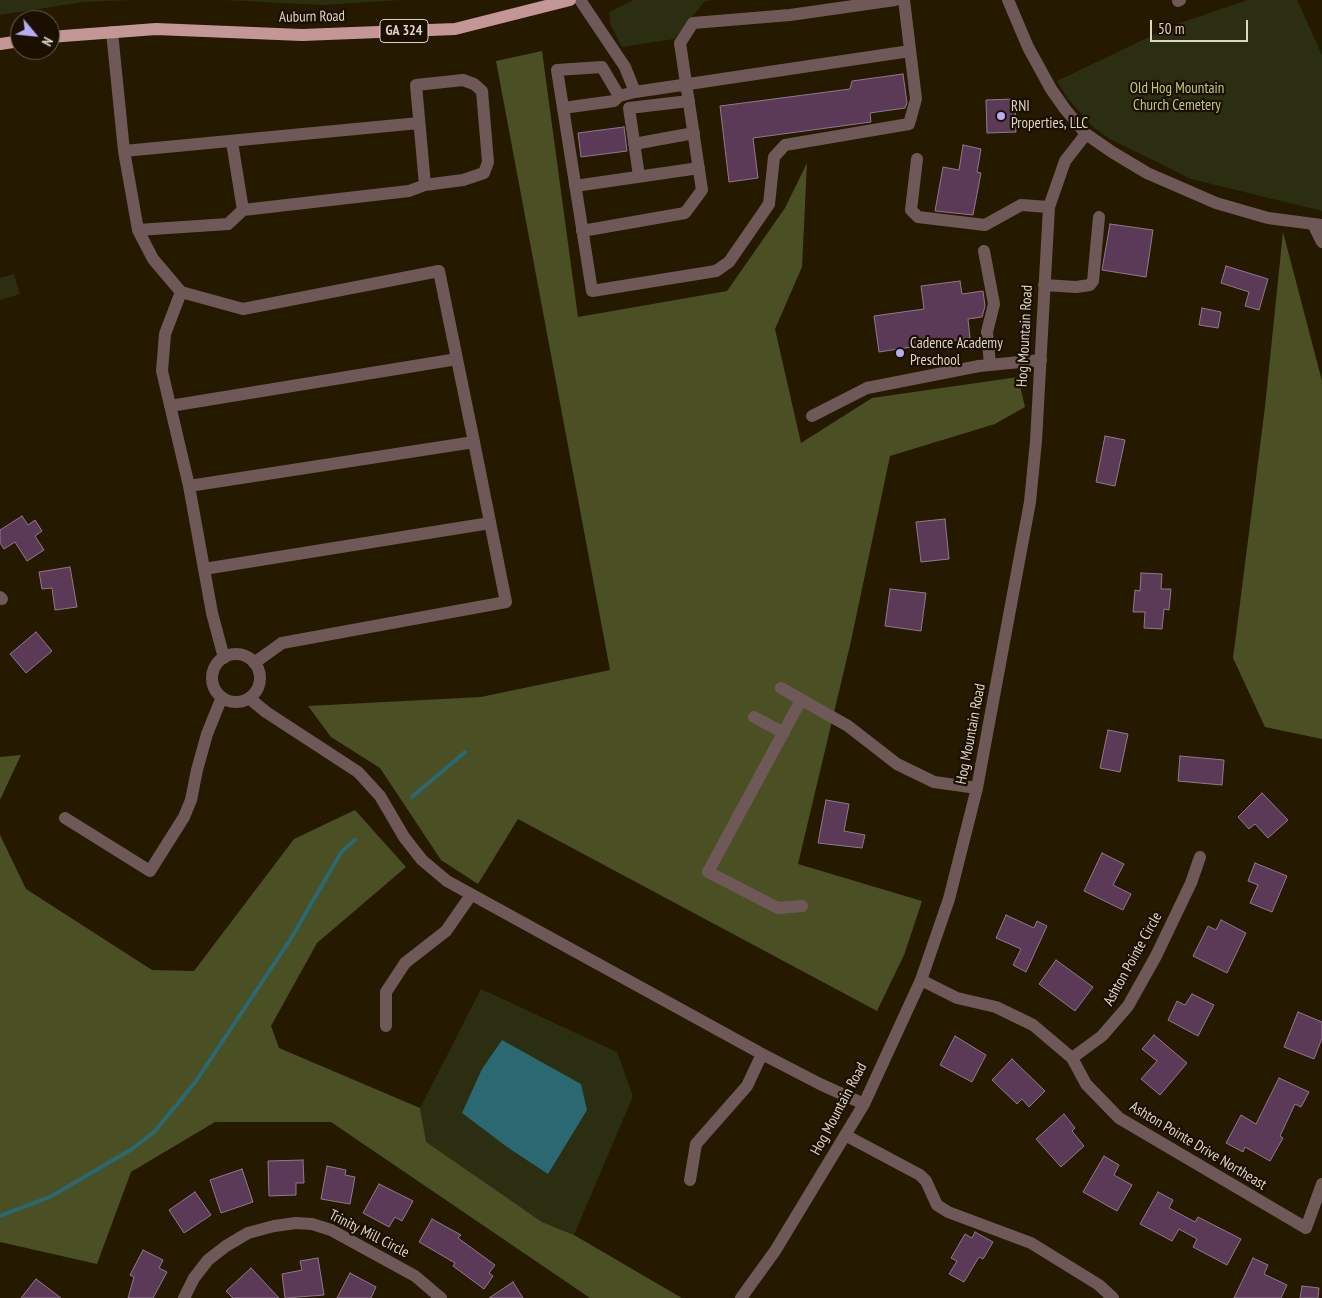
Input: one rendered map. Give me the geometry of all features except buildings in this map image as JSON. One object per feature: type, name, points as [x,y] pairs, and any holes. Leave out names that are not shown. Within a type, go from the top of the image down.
[{"type":"main road","name":"Auburn Road","points":[[60,36],[156,28],[302,35],[455,29],[570,0]]},
{"type":"street","points":[[580,0],[625,67],[639,176]]},
{"type":"street","points":[[582,232],[684,214],[702,190],[680,43],[693,23],[790,14],[895,0]]},
{"type":"street","points":[[627,94],[602,67],[557,70],[592,291],[716,272],[729,262],[769,204],[774,157],[785,145],[909,124],[916,99],[904,0]]},
{"type":"street","points":[[1008,0],[1032,54],[1051,89],[1065,110],[1086,134],[1148,173],[1198,196],[1268,218],[1318,225],[1322,242]]},
{"type":"street","points":[[112,32],[124,151],[138,230],[153,259],[181,292],[243,309],[438,271],[506,602],[282,643],[254,663]]},
{"type":"street","points":[[563,108],[614,102],[627,94],[686,84],[910,51]]},
{"type":"street","points":[[138,230],[228,224],[243,210],[409,191],[425,185],[463,180],[484,173],[488,162],[482,91],[474,84],[463,80],[416,85],[425,185]]},
{"type":"street","points":[[629,108],[689,101]]},
{"type":"street","points":[[124,151],[419,123]]},
{"type":"street","points":[[634,144],[694,133]]},
{"type":"street","name":"Hog Mountain Road","points":[[741,1298],[775,1251],[864,1104],[921,980],[949,899],[977,788],[1030,502],[1036,440],[1049,207],[1065,161],[1086,134]]},
{"type":"street","points":[[232,142],[243,210]]},
{"type":"street","points":[[917,159],[911,210],[918,217],[985,225],[1021,205],[1049,207]]},
{"type":"street","points":[[575,186],[699,168]]},
{"type":"street","points":[[1044,285],[1076,287],[1090,285],[1093,282],[1099,217]]},
{"type":"street","points":[[984,251],[994,304],[987,332],[990,365]]},
{"type":"street","points":[[181,292],[165,334],[162,371],[190,486],[212,613],[224,658]]},
{"type":"street","points":[[170,406],[457,359]]},
{"type":"street","points":[[812,416],[867,388],[990,365],[1041,360]]},
{"type":"street","points":[[190,486],[474,442]]},
{"type":"street","points":[[204,569],[490,523]]},
{"type":"street","points":[[236,654],[244,656],[254,663],[260,673],[260,680],[258,688],[249,698],[232,702],[222,697],[214,688],[213,673],[216,665],[224,658],[236,654]]},
{"type":"street","points":[[781,688],[848,726],[897,764],[934,782],[977,788]]},
{"type":"street","points":[[65,818],[150,871],[184,818],[191,800],[207,734],[222,697]]},
{"type":"street","points":[[249,698],[266,712],[358,772],[380,796],[404,837],[422,860],[448,881],[762,1054],[864,1104]]},
{"type":"street","points":[[802,700],[708,872],[778,908],[802,906]]},
{"type":"street","points":[[754,717],[784,733]]},
{"type":"street","name":"Ashton Pointe Circle","points":[[1072,1058],[1102,1036],[1128,1006],[1156,956],[1191,883],[1200,857]]},
{"type":"street","points":[[386,1026],[386,992],[390,985],[405,962],[446,931],[471,895]]},
{"type":"street","name":"Ashton Pointe Drive Northeast","points":[[921,980],[957,998],[996,1007],[1033,1025],[1072,1058],[1086,1084],[1119,1118],[1306,1228],[1322,1184]]},
{"type":"street","points":[[690,1180],[696,1144],[747,1086],[762,1054]]},
{"type":"street","points":[[845,1135],[920,1175],[926,1181],[937,1205],[948,1212],[1031,1243],[1099,1285],[1113,1298]]},
{"type":"street","name":"Trinity Mill Circle","points":[[184,1298],[194,1278],[203,1266],[226,1246],[248,1233],[274,1226],[296,1223],[312,1224],[331,1230],[415,1276],[441,1298]]},
{"type":"green space","points":[[0,0],[134,0],[83,2],[32,10],[10,10],[10,13],[0,15]]},
{"type":"green space","points":[[222,0],[401,0],[322,5]]},
{"type":"green space","points":[[634,0],[716,0],[705,1],[674,39],[622,47],[610,24],[609,12]]},
{"type":"green space","name":"Old Hog Mountain Church Cemetery","points":[[1248,0],[1297,0],[1322,55],[1322,211],[1191,179],[1110,139],[1094,128],[1068,99],[1057,81],[1174,25]]},
{"type":"green space","points":[[542,51],[578,317],[727,291],[785,208],[807,163],[802,267],[775,329],[801,443],[872,398],[1018,377],[1025,407],[995,424],[890,456],[851,641],[798,864],[922,901],[904,955],[877,1011],[518,819],[478,884],[441,860],[380,768],[331,737],[308,706],[481,697],[610,670],[496,61]]},
{"type":"green space","points":[[1283,232],[1322,381],[1322,739],[1265,727],[1233,658],[1265,407]]},
{"type":"green space","points":[[14,274],[20,294],[0,300],[0,278]]},
{"type":"green space","points":[[21,755],[0,800],[0,757]]},
{"type":"green space","points":[[355,810],[406,867],[317,943],[271,1026],[279,1048],[420,1108],[426,1142],[542,1222],[574,1235],[682,1298],[590,1298],[331,1122],[215,1122],[131,1172],[97,1264],[0,1242],[0,835],[26,889],[152,970],[194,971],[294,839]]},
{"type":"green space","points":[[481,989],[617,1052],[633,1096],[574,1235],[542,1222],[425,1142],[420,1108]],"holes":[[[546,1066],[581,1084],[548,1174]]]},
{"type":"water","points":[[502,1040],[581,1084],[587,1110],[548,1174],[507,1147],[462,1113],[482,1069]]},
{"type":"waterway","points":[[412,797],[465,752]]},
{"type":"waterway","points":[[0,1216],[50,1197],[132,1149],[155,1131],[196,1081],[290,940],[342,851],[355,840]]},
{"type":"place","name":"RNI Properties, LLC","points":[[1001,116]]},
{"type":"place","name":"Cadence Academy Preschool","points":[[900,353]]}]
